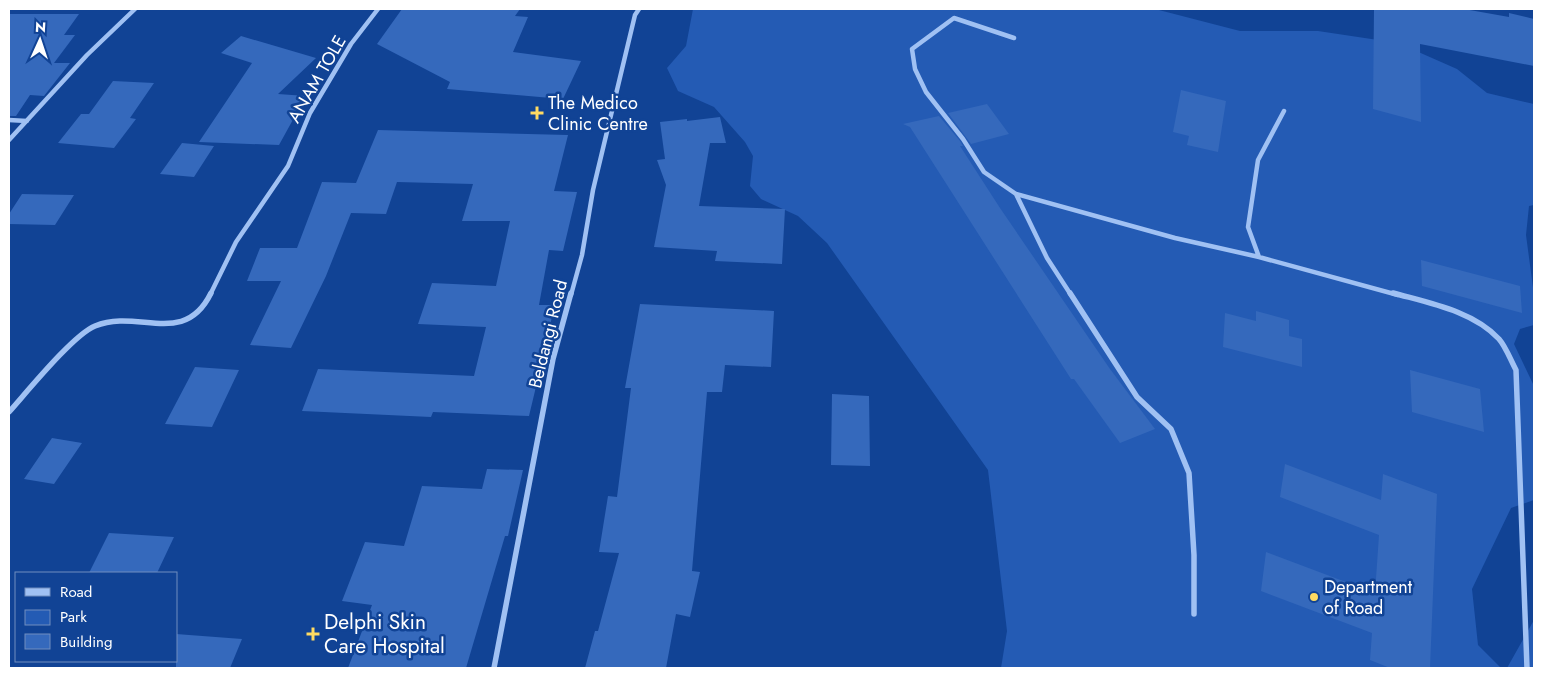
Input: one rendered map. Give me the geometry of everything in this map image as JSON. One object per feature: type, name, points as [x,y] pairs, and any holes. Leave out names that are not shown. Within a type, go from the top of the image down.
[{"type":"street","points":[[9,140],[87,55],[135,9]]},
{"type":"street","name":"ANAM TOLE","points":[[9,412],[78,337],[94,326],[108,322],[180,323],[192,318],[203,310],[236,242],[288,166],[310,113],[351,44],[378,9]]},
{"type":"street","name":"Beldangi Road","points":[[494,668],[553,359],[582,254],[593,190],[635,15],[639,9]]},
{"type":"street","points":[[1014,38],[954,18],[912,49],[915,69],[926,92],[957,132],[984,172],[1016,194],[1175,238],[1260,257],[1432,304],[1475,320],[1500,340],[1516,370],[1527,668]]},
{"type":"street","points":[[1260,257],[1248,227],[1258,160],[1284,111]]},
{"type":"street","points":[[9,120],[27,121]]},
{"type":"street","points":[[1016,194],[1047,258],[1126,381],[1137,397],[1172,429],[1189,473],[1194,555],[1194,614]]},
{"type":"green space","points":[[693,9],[1155,9],[1240,31],[1318,31],[1398,43],[1457,69],[1487,93],[1534,104],[1534,205],[1529,206],[1526,235],[1534,295],[1534,325],[1520,329],[1514,344],[1534,386],[1534,500],[1511,508],[1472,589],[1478,645],[1501,668],[1001,668],[1007,631],[988,470],[827,243],[798,216],[761,199],[750,186],[753,156],[745,142],[714,107],[678,91],[667,68],[686,46]]},
{"type":"green space","points":[[1534,620],[1534,668],[1507,668]]},
{"type":"building","points":[[402,9],[520,9],[515,16],[528,17],[513,52],[581,61],[563,99],[447,89],[450,82],[377,44]]},
{"type":"building","points":[[1374,9],[1464,9],[1509,17],[1509,13],[1534,19],[1534,66],[1420,44],[1421,122],[1373,109]]},
{"type":"building","points":[[9,14],[79,14],[64,35],[75,35],[54,63],[70,63],[44,96],[30,95],[16,116],[9,116]]},
{"type":"building","points":[[241,36],[316,58],[278,94],[306,96],[279,145],[199,142],[252,63],[221,53]]},
{"type":"building","points":[[113,81],[154,83],[130,118],[136,119],[114,148],[58,143],[81,114],[89,114]]},
{"type":"building","points":[[1181,90],[1226,101],[1218,152],[1187,145],[1189,136],[1173,132]]},
{"type":"building","points":[[987,104],[1009,134],[971,144],[948,113]]},
{"type":"building","points":[[939,116],[960,141],[963,146],[960,146],[1000,208],[1110,369],[1155,429],[1120,443],[1074,379],[1071,379],[910,127],[903,124]]},
{"type":"building","points":[[720,117],[726,143],[710,143],[699,206],[785,209],[782,264],[715,261],[717,251],[654,247],[666,185],[657,160],[665,159],[660,122]]},
{"type":"building","points":[[378,130],[568,135],[554,191],[577,192],[563,251],[549,250],[539,305],[554,305],[542,370],[540,370],[529,416],[433,412],[431,417],[302,411],[318,369],[474,376],[486,327],[418,324],[432,283],[496,286],[510,221],[462,221],[473,184],[397,182],[386,214],[351,213],[326,276],[291,348],[250,345],[281,281],[247,281],[260,248],[297,248],[322,182],[356,183]]},
{"type":"building","points":[[182,143],[214,146],[194,177],[160,174]]},
{"type":"building","points":[[22,194],[74,195],[55,225],[9,224],[9,214]]},
{"type":"building","points":[[1421,260],[1520,286],[1522,313],[1422,286]]},
{"type":"building","points":[[640,304],[774,311],[771,367],[725,365],[722,392],[707,392],[692,571],[700,572],[690,617],[676,614],[666,668],[585,668],[595,631],[598,631],[619,553],[599,552],[608,496],[617,497],[631,388],[625,388]]},
{"type":"building","points":[[1256,311],[1289,320],[1289,336],[1302,339],[1302,367],[1223,347],[1225,313],[1256,321]]},
{"type":"building","points":[[195,367],[239,370],[212,427],[165,424]]},
{"type":"building","points":[[1410,370],[1480,389],[1484,432],[1412,412]]},
{"type":"building","points":[[832,394],[869,396],[870,466],[831,465]]},
{"type":"building","points":[[52,438],[82,443],[54,484],[24,479]]},
{"type":"building","points":[[1285,464],[1381,500],[1383,474],[1437,494],[1430,668],[1390,668],[1370,660],[1372,633],[1261,591],[1266,552],[1375,593],[1379,535],[1280,497]]},
{"type":"building","points":[[487,469],[523,470],[508,536],[505,536],[466,668],[348,668],[372,605],[342,601],[365,542],[404,546],[422,486],[482,489]]},
{"type":"building","points":[[109,533],[174,537],[157,572],[90,572]]},
{"type":"building","points":[[178,634],[242,639],[230,668],[176,668],[176,662],[178,662]]},
{"type":"place","name":"The Medico Clinic Centre","points":[[537,113]]},
{"type":"place","name":"Department of Road","points":[[1314,597]]},
{"type":"place","name":"Delphi Skin Care Hospital","points":[[313,634]]}]
